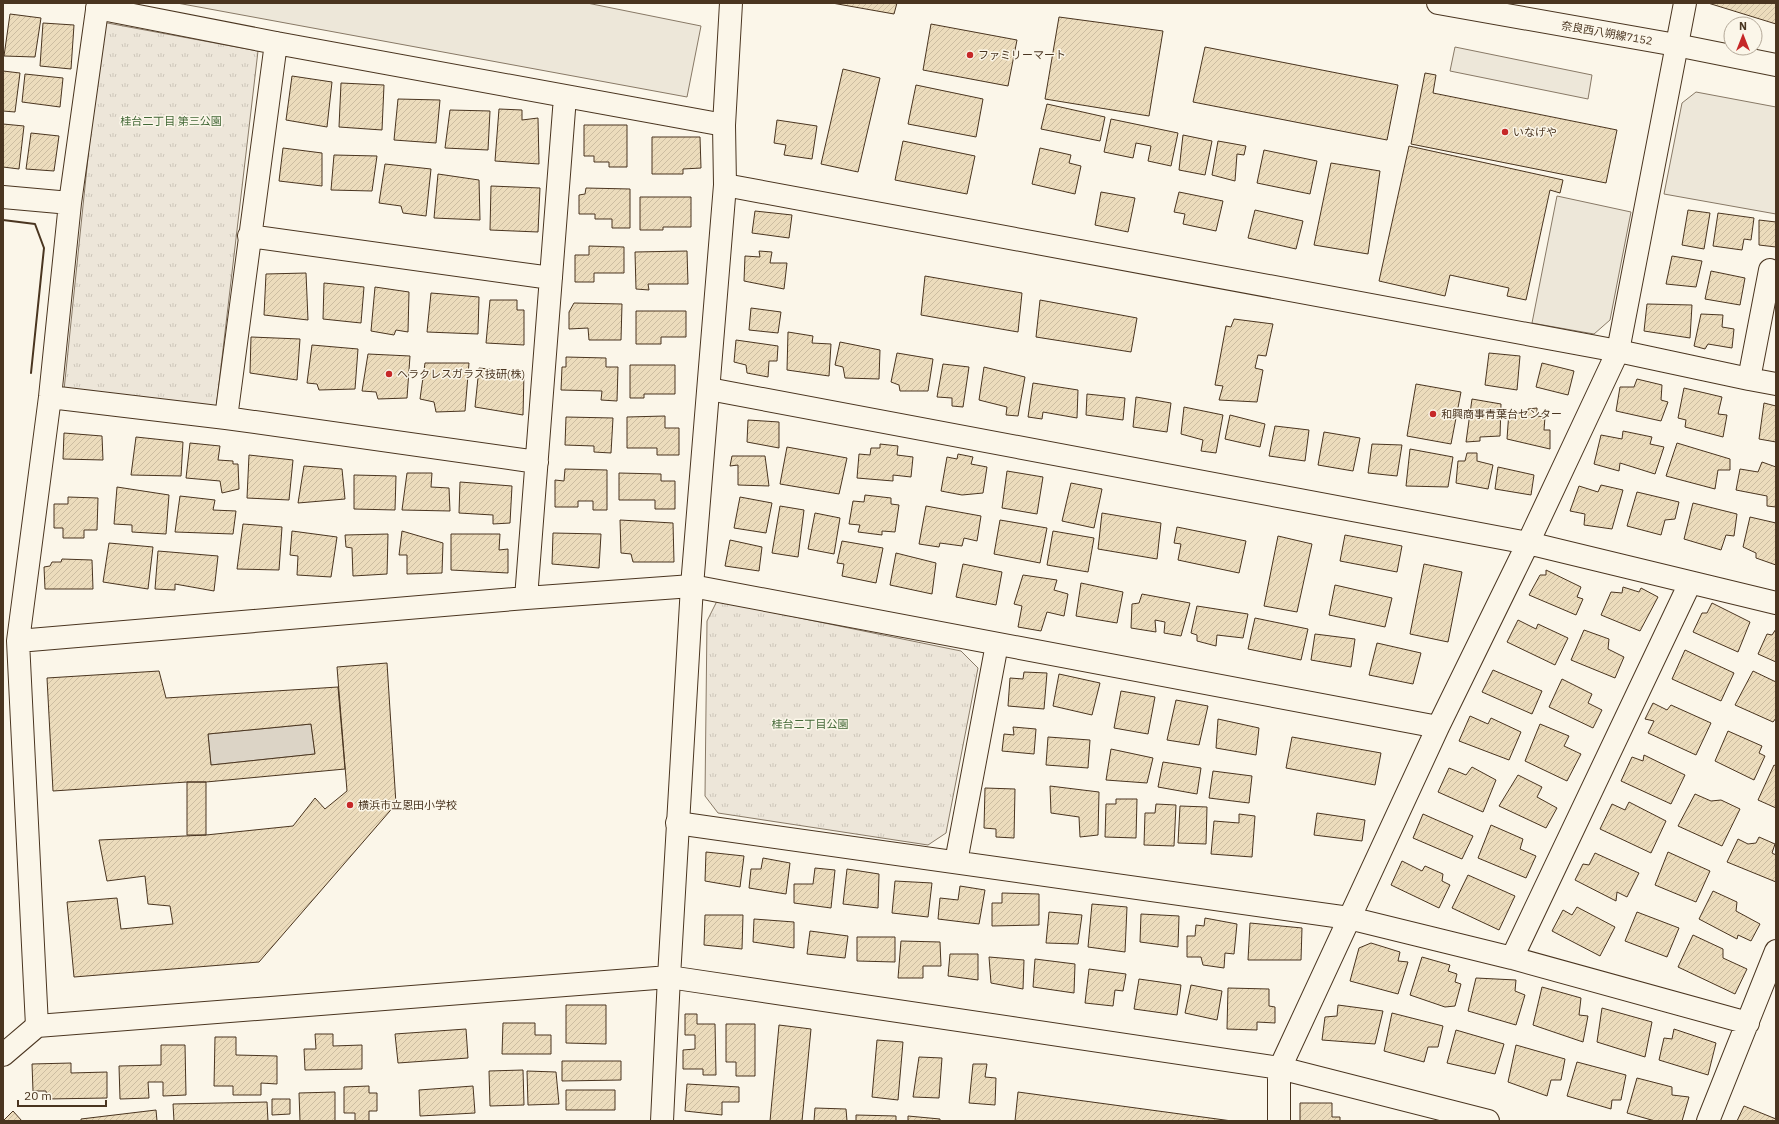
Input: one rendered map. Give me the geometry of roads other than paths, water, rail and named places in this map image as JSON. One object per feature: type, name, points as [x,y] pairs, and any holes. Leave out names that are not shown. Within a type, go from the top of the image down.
[{"type":"street","points":[[662,1121],[677,823],[692,586],[725,185],[724,125],[730,3]]},
{"type":"street","name":"奈良西八朔線7152","points":[[1438,3],[1676,45],[1776,65]]},
{"type":"street","points":[[1279,1121],[1280,1068],[1438,727],[1528,542],[1618,351],[1685,3]]},
{"type":"street","points":[[37,1026],[18,641],[50,398],[70,203],[97,4],[276,43],[724,125]]},
{"type":"street","points":[[226,418],[249,236],[276,43]]},
{"type":"street","points":[[526,598],[565,97]]},
{"type":"street","points":[[725,185],[1618,351],[1749,380],[1776,384]]},
{"type":"street","points":[[3,197],[70,203]]},
{"type":"street","points":[[249,236],[551,278]]},
{"type":"street","points":[[1749,380],[1770,270]]},
{"type":"street","points":[[709,389],[1528,542],[1776,603]]},
{"type":"street","points":[[50,398],[81,400],[226,418],[537,462]]},
{"type":"street","points":[[1512,958],[1690,583]]},
{"type":"street","points":[[18,641],[526,598],[692,586],[1438,727]]},
{"type":"street","points":[[956,862],[997,644]]},
{"type":"street","points":[[677,823],[1349,918],[1512,958],[1748,1022]]},
{"type":"street","points":[[1708,1121],[1776,951]]},
{"type":"street","points":[[3,1055],[37,1026],[669,977],[1280,1068],[1444,1115],[1488,1121]]},
{"type":"place","name":"ファミリーマート","points":[[970,55]]},
{"type":"place","name":"いなげや","points":[[1505,132]]},
{"type":"place","name":"ヘラクレスガラス技研(株)","points":[[389,374]]},
{"type":"place","name":"和興商事青葉台センター","points":[[1433,414]]},
{"type":"place","name":"横浜市立恩田小学校","points":[[350,805]]},
{"type":"park label","name":"桂台二丁目 第三公園","points":[[171,121]]},
{"type":"park label","name":"桂台二丁目公園","points":[[810,724]]}]
